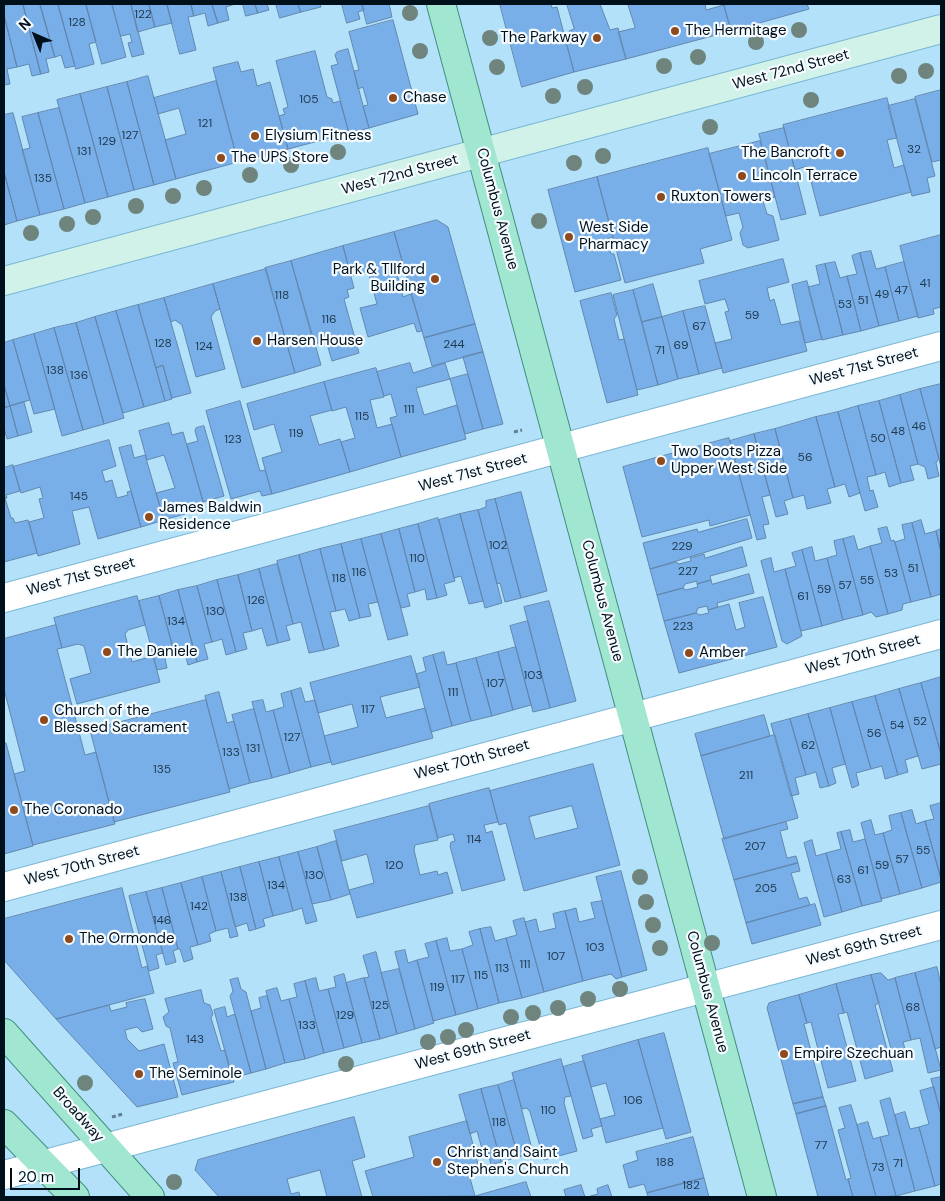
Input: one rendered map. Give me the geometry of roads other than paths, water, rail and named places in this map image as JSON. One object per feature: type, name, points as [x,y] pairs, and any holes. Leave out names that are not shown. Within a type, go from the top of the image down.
[{"type":"main road","name":"Columbus Avenue","points":[[441,4],[762,1197]]},
{"type":"main road","name":"West 72nd Street","points":[[4,281],[941,30]]},
{"type":"main road","name":"Broadway","points":[[4,1033],[150,1197]]},
{"type":"main road","points":[[4,1124],[75,1197]]},
{"type":"street","name":"West 71st Street","points":[[4,598],[941,346]]},
{"type":"street","name":"West 70th Street","points":[[4,887],[941,634]]},
{"type":"street","name":"West 69th Street","points":[[4,1175],[941,925]]},
{"type":"place","name":"The Hermitage","points":[[675,31]]},
{"type":"place","name":"The Parkway","points":[[597,38]]},
{"type":"place","name":"Chase","points":[[393,98]]},
{"type":"place","name":"Elysium Fitness","points":[[255,136]]},
{"type":"place","name":"The Bancroft","points":[[840,153]]},
{"type":"place","name":"The UPS Store","points":[[221,158]]},
{"type":"place","name":"Lincoln Terrace","points":[[742,176]]},
{"type":"place","name":"Ruxton Towers","points":[[661,197]]},
{"type":"place","name":"West Side Pharmacy","points":[[569,237]]},
{"type":"place","name":"Park & TIlford Building","points":[[435,279]]},
{"type":"place","name":"Harsen House","points":[[257,341]]},
{"type":"place","name":"Two Boots Pizza Upper West Side","points":[[661,461]]},
{"type":"place","name":"James Baldwin Residence","points":[[149,517]]},
{"type":"place","name":"The Daniele","points":[[107,652]]},
{"type":"place","name":"Amber","points":[[689,653]]},
{"type":"place","name":"Church of the Blessed Sacrament","points":[[44,720]]},
{"type":"place","name":"The Coronado","points":[[14,810]]},
{"type":"place","name":"The Ormonde","points":[[69,939]]},
{"type":"place","name":"Empire Szechuan","points":[[784,1054]]},
{"type":"place","name":"The Seminole","points":[[139,1074]]},
{"type":"place","name":"Christ and Saint Stephen's Church","points":[[437,1162]]}]
